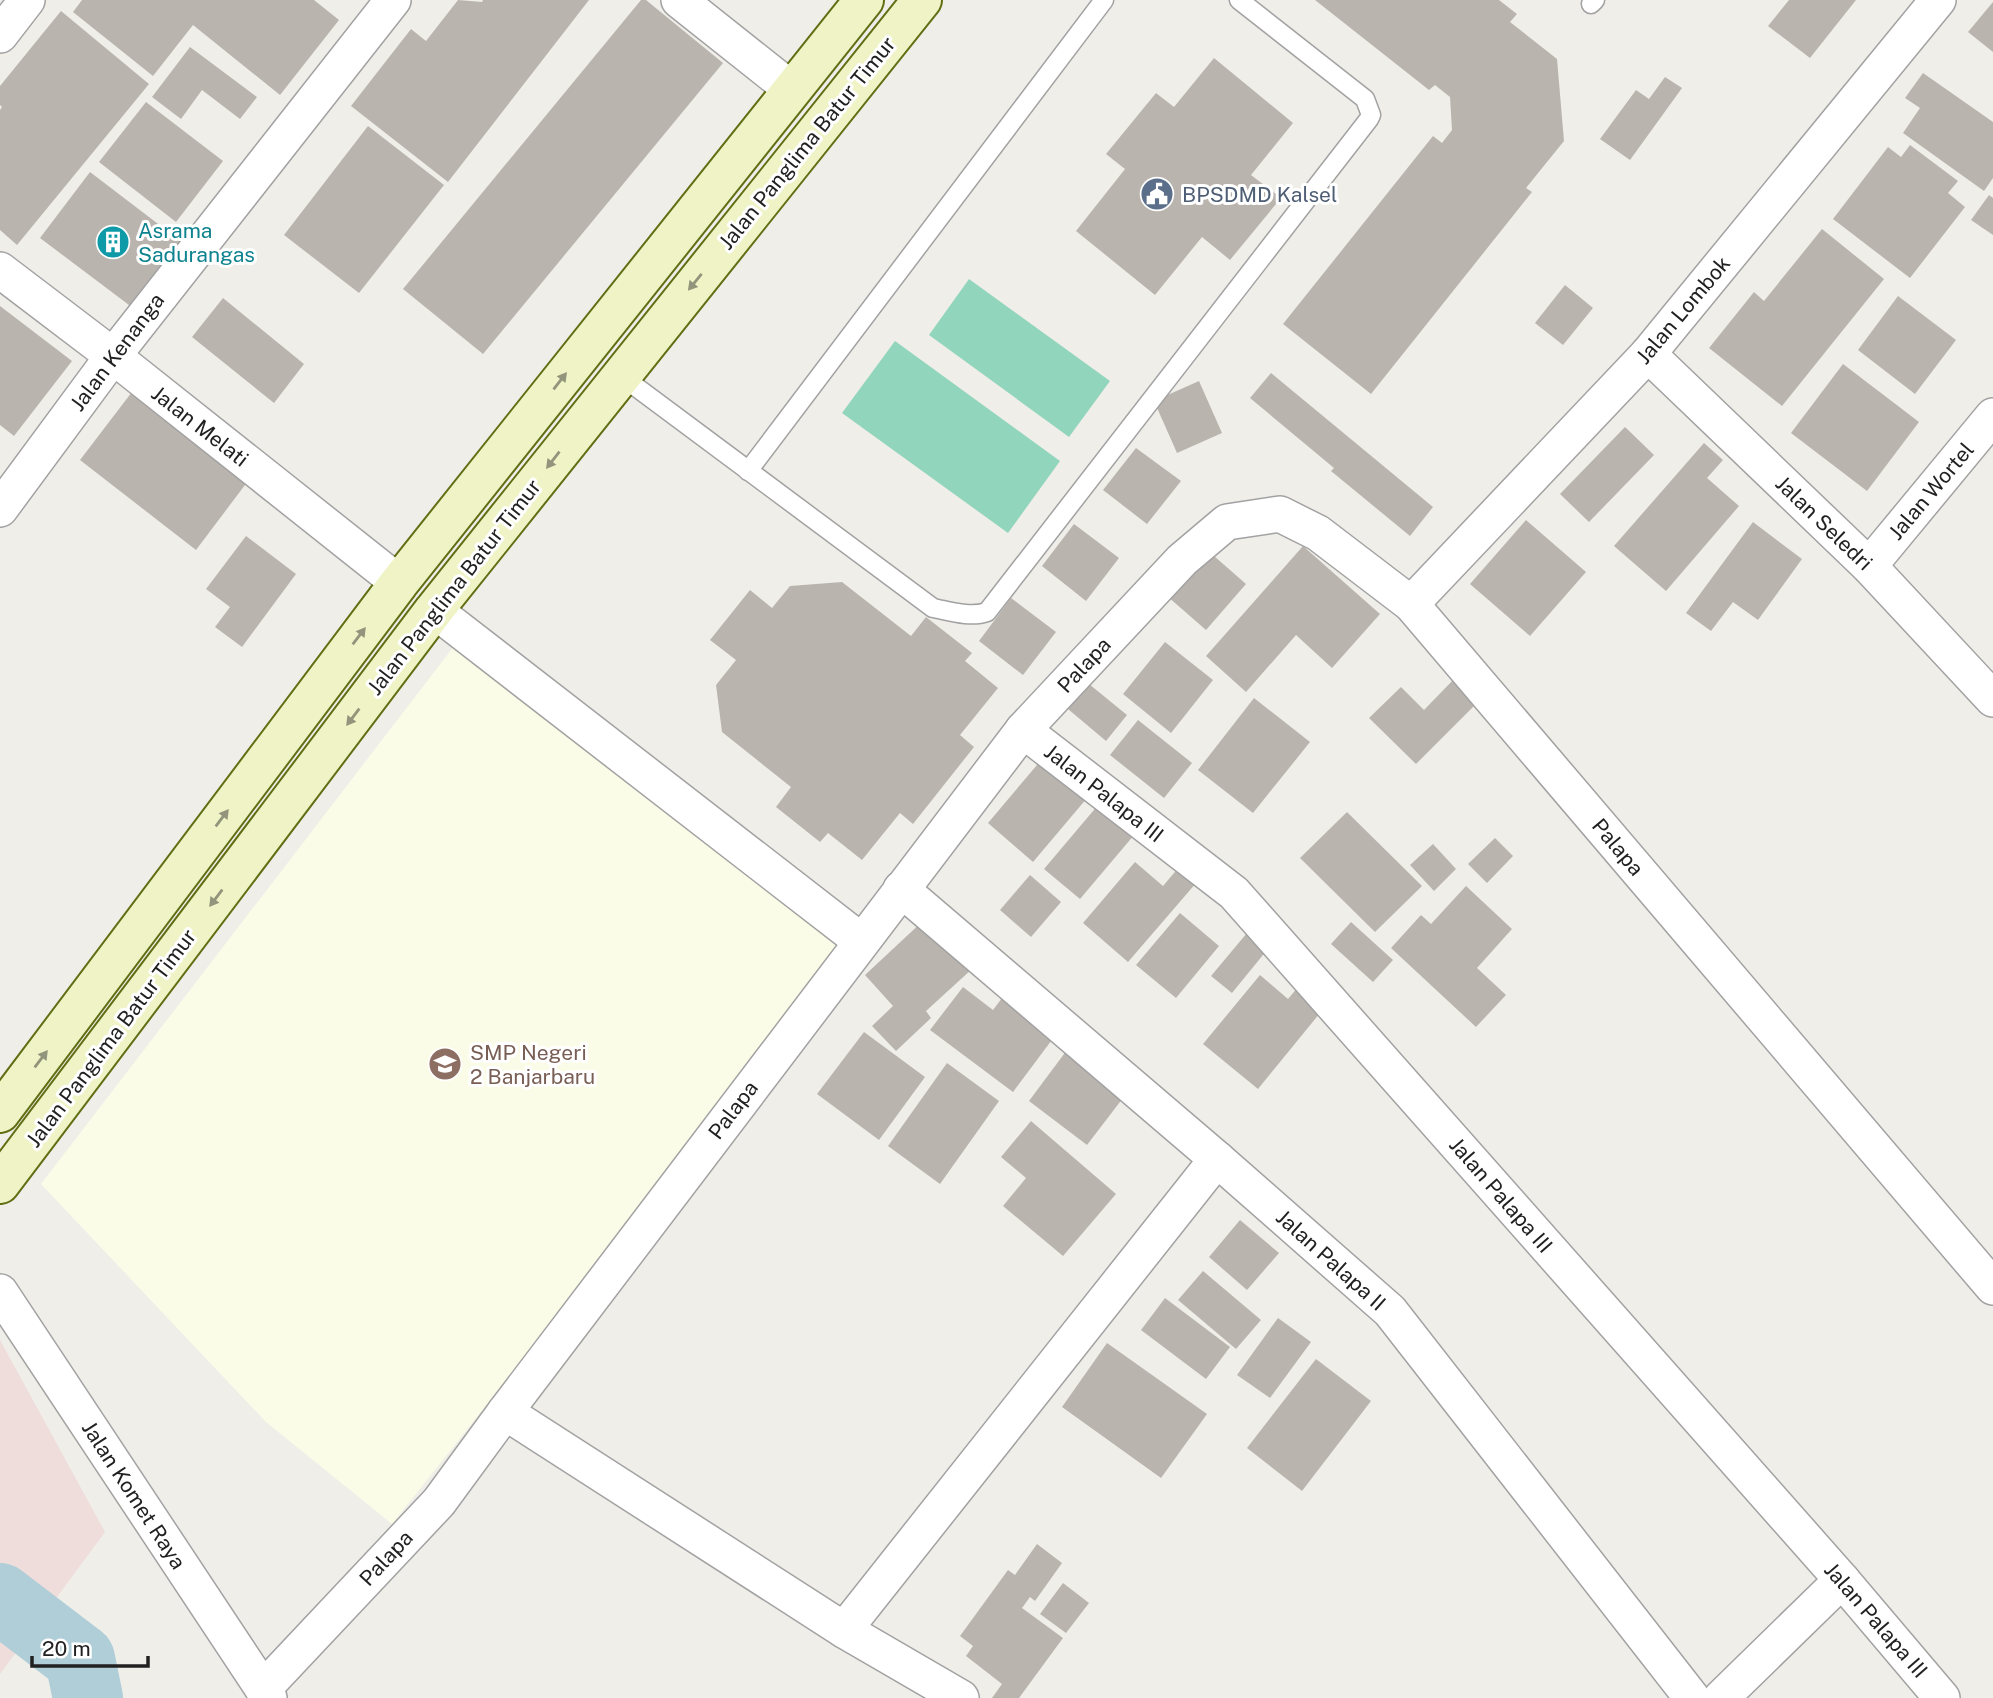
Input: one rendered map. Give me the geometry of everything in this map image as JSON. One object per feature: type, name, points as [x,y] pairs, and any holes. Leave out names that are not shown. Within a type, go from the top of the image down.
[{"type":"main road","name":"Jalan Panglima Batur Timur","points":[[0,1113],[399,583],[864,0]]},
{"type":"main road","name":"Jalan Panglima Batur Timur","points":[[0,1184],[434,610],[922,0]]},
{"type":"main road","points":[[709,192],[722,213],[732,219],[746,219]]},
{"type":"main road","points":[[600,330],[615,328],[625,332],[633,341],[627,366]]},
{"type":"street","points":[[0,35],[27,0]]},
{"type":"street","name":"Jalan Kenanga","points":[[0,509],[113,356],[394,0]]},
{"type":"street","points":[[680,0],[791,89]]},
{"type":"street","name":"Jalan Lombok","points":[[1411,604],[1648,354],[1938,0]]},
{"type":"street","name":"Jalan Melati","points":[[0,270],[399,583]]},
{"type":"street","name":"Jalan Seledri","points":[[1648,354],[1870,566],[1993,699]]},
{"type":"street","name":"Jalan Wortel","points":[[1870,566],[1993,416]]},
{"type":"street","name":"Palapa","points":[[266,1693],[439,1502],[1023,730],[1182,560],[1227,522],[1280,514],[1318,533],[1411,604],[1993,1287]]},
{"type":"street","points":[[434,610],[861,941]]},
{"type":"street","name":"Jalan Palapa III","points":[[1023,730],[1234,893],[1842,1580],[1942,1698]]},
{"type":"street","name":"Jalan Palapa II","points":[[901,889],[1217,1158],[1390,1311],[1692,1698]]},
{"type":"street","points":[[844,1630],[1217,1158]]},
{"type":"street","name":"Jalan Komet Raya","points":[[0,1292],[266,1693]]},
{"type":"street","points":[[505,1412],[844,1630],[961,1698]]},
{"type":"street","points":[[1721,1698],[1842,1580]]},
{"type":"lane","points":[[748,471],[1104,0]]},
{"type":"lane","points":[[627,366],[748,471],[933,608],[961,613],[987,612],[1371,115],[1364,99],[1239,0]]},
{"type":"shaded area","name":"SMP Negeri 2 Banjarbaru","points":[[458,641],[852,944],[392,1524],[266,1422],[41,1184]]},
{"type":"shaded area","points":[[0,1340],[105,1532],[0,1674]]},
{"type":"green space","points":[[969,279],[1110,381],[1069,437],[929,335]]},
{"type":"green space","points":[[895,341],[1060,461],[1008,533],[842,413]]},
{"type":"building","points":[[82,0],[314,0],[339,20],[280,95],[193,25],[153,76],[73,12]]},
{"type":"building","points":[[458,0],[589,0],[448,182],[351,106],[411,29],[426,41]]},
{"type":"building","points":[[641,0],[646,0],[723,63],[483,354],[403,289]]},
{"type":"building","points":[[1315,0],[1499,0],[1517,14],[1510,22],[1557,59],[1564,141],[1526,188],[1532,192],[1371,394],[1283,324],[1433,136],[1442,143],[1452,130],[1450,97],[1435,85],[1429,90]]},
{"type":"building","points":[[1789,0],[1856,0],[1810,58],[1768,26]]},
{"type":"building","points":[[1993,2],[1993,52],[1968,32]]},
{"type":"building","points":[[61,11],[149,84],[17,245],[0,230],[0,86]]},
{"type":"building","points":[[190,47],[257,97],[240,119],[202,90],[181,119],[152,97]]},
{"type":"building","points":[[1214,58],[1293,123],[1251,175],[1281,198],[1230,260],[1202,237],[1155,295],[1076,231],[1125,169],[1106,154],[1156,93],[1174,107]]},
{"type":"building","points":[[1923,73],[1993,122],[1993,178],[1984,191],[1903,133],[1920,108],[1905,98]]},
{"type":"building","points":[[1665,77],[1682,88],[1630,160],[1600,139],[1636,90],[1649,99]]},
{"type":"building","points":[[146,102],[223,161],[176,222],[99,162]]},
{"type":"building","points":[[368,126],[444,185],[359,293],[284,235]]},
{"type":"building","points":[[1910,145],[1958,181],[1948,193],[1965,207],[1910,278],[1833,219],[1888,147],[1901,157]]},
{"type":"building","name":"Asrama Sadurangas","points":[[90,172],[187,246],[137,311],[40,238]]},
{"type":"building","points":[[1989,195],[1993,198],[1993,235],[1971,220]]},
{"type":"building","points":[[1822,229],[1884,279],[1782,406],[1709,348],[1754,292],[1764,301]]},
{"type":"building","points":[[1565,285],[1593,308],[1563,345],[1535,323]]},
{"type":"building","points":[[1898,296],[1956,340],[1915,394],[1858,350]]},
{"type":"building","points":[[223,298],[304,364],[274,403],[192,337]]},
{"type":"building","points":[[0,306],[72,361],[14,436],[0,425]]},
{"type":"building","points":[[1843,364],[1919,422],[1867,491],[1791,433]]},
{"type":"building","points":[[1271,373],[1433,507],[1410,536],[1331,471],[1334,468],[1250,398]]},
{"type":"building","points":[[1199,381],[1222,433],[1177,453],[1154,401]]},
{"type":"building","points":[[135,388],[251,477],[196,550],[80,460]]},
{"type":"building","points":[[1625,427],[1654,455],[1589,522],[1560,494]]},
{"type":"building","points":[[1704,443],[1723,460],[1707,478],[1739,506],[1666,591],[1614,546]]},
{"type":"building","points":[[1136,448],[1181,481],[1147,524],[1103,490]]},
{"type":"building","points":[[1526,520],[1586,572],[1530,636],[1470,584]]},
{"type":"building","points":[[1753,522],[1802,559],[1758,620],[1733,602],[1711,631],[1686,613]]},
{"type":"building","points":[[1074,524],[1119,558],[1086,601],[1042,566]]},
{"type":"building","points":[[246,536],[296,574],[242,647],[215,627],[230,607],[206,589]]},
{"type":"building","points":[[1303,546],[1380,614],[1332,668],[1296,635],[1246,692],[1206,656]]},
{"type":"building","points":[[1206,549],[1246,584],[1206,630],[1167,596]]},
{"type":"building","points":[[842,582],[911,636],[926,617],[972,653],[965,661],[998,688],[960,735],[974,747],[913,824],[900,813],[862,860],[828,833],[820,842],[776,807],[791,787],[722,732],[716,685],[736,660],[710,640],[750,590],[772,608],[790,586]]},
{"type":"building","points":[[1011,598],[1056,632],[1023,675],[979,641]]},
{"type":"building","points":[[1165,642],[1213,680],[1171,733],[1123,694]]},
{"type":"building","points":[[1456,677],[1479,701],[1416,764],[1369,718],[1401,687],[1424,710]]},
{"type":"building","points":[[1089,684],[1127,715],[1106,741],[1068,709]]},
{"type":"building","points":[[1254,698],[1310,742],[1253,813],[1198,770]]},
{"type":"building","points":[[1138,720],[1192,763],[1164,798],[1110,755]]},
{"type":"building","points":[[1048,752],[1093,791],[1033,862],[988,823]]},
{"type":"building","points":[[1104,798],[1140,828],[1080,899],[1044,869]]},
{"type":"building","points":[[1347,812],[1422,886],[1375,932],[1300,858]]},
{"type":"building","points":[[1495,838],[1513,856],[1487,883],[1468,864]]},
{"type":"building","points":[[1433,844],[1456,869],[1434,891],[1410,865]]},
{"type":"building","points":[[1185,860],[1203,875],[1128,962],[1083,923],[1135,862],[1163,886]]},
{"type":"building","points":[[1030,875],[1061,902],[1031,937],[1000,910]]},
{"type":"building","points":[[1466,886],[1512,929],[1477,968],[1506,995],[1476,1027],[1391,948],[1421,915],[1431,924]]},
{"type":"building","points":[[1180,913],[1219,946],[1176,998],[1136,965]]},
{"type":"building","points":[[925,919],[972,969],[926,1011],[931,1018],[896,1051],[872,1026],[893,1006],[865,975]]},
{"type":"building","points":[[1351,922],[1393,960],[1373,982],[1331,944]]},
{"type":"building","points":[[1247,933],[1267,950],[1232,993],[1211,976]]},
{"type":"building","points":[[1260,975],[1288,999],[1303,981],[1329,1002],[1258,1089],[1203,1044]]},
{"type":"building","points":[[963,987],[993,1010],[1008,990],[1060,1029],[1013,1092],[930,1030]]},
{"type":"building","points":[[864,1032],[925,1077],[879,1140],[817,1094]]},
{"type":"building","points":[[1067,1050],[1126,1094],[1087,1145],[1029,1101]]},
{"type":"building","points":[[947,1063],[999,1101],[940,1184],[888,1146]]},
{"type":"building","points":[[1031,1121],[1116,1194],[1063,1256],[1003,1206],[1026,1178],[1001,1157]]},
{"type":"building","points":[[1240,1220],[1279,1253],[1247,1290],[1209,1257]]},
{"type":"building","points":[[1203,1271],[1261,1320],[1236,1349],[1178,1300]]},
{"type":"building","points":[[1165,1298],[1230,1347],[1206,1379],[1141,1330]]},
{"type":"building","points":[[1278,1318],[1311,1342],[1270,1398],[1237,1375]]},
{"type":"building","points":[[1107,1343],[1207,1414],[1161,1478],[1062,1407]]},
{"type":"building","points":[[1316,1359],[1371,1401],[1302,1491],[1247,1448]]},
{"type":"building","points":[[1037,1544],[1062,1563],[1035,1601],[1030,1597],[1022,1608],[1063,1638],[1019,1698],[992,1698],[1002,1684],[966,1656],[973,1646],[960,1636],[1008,1570],[1015,1575]]},
{"type":"building","points":[[1063,1583],[1089,1603],[1066,1633],[1040,1614]]},
{"type":"waterway","points":[[0,1598],[80,1659],[88,1698]]},
{"type":"place","name":"BPSDMD Kalsel","points":[[1157,194]]},
{"type":"place","name":"Asrama Sadurangas","points":[[113,242]]},
{"type":"place","name":"SMP Negeri 2 Banjarbaru","points":[[445,1064]]}]
